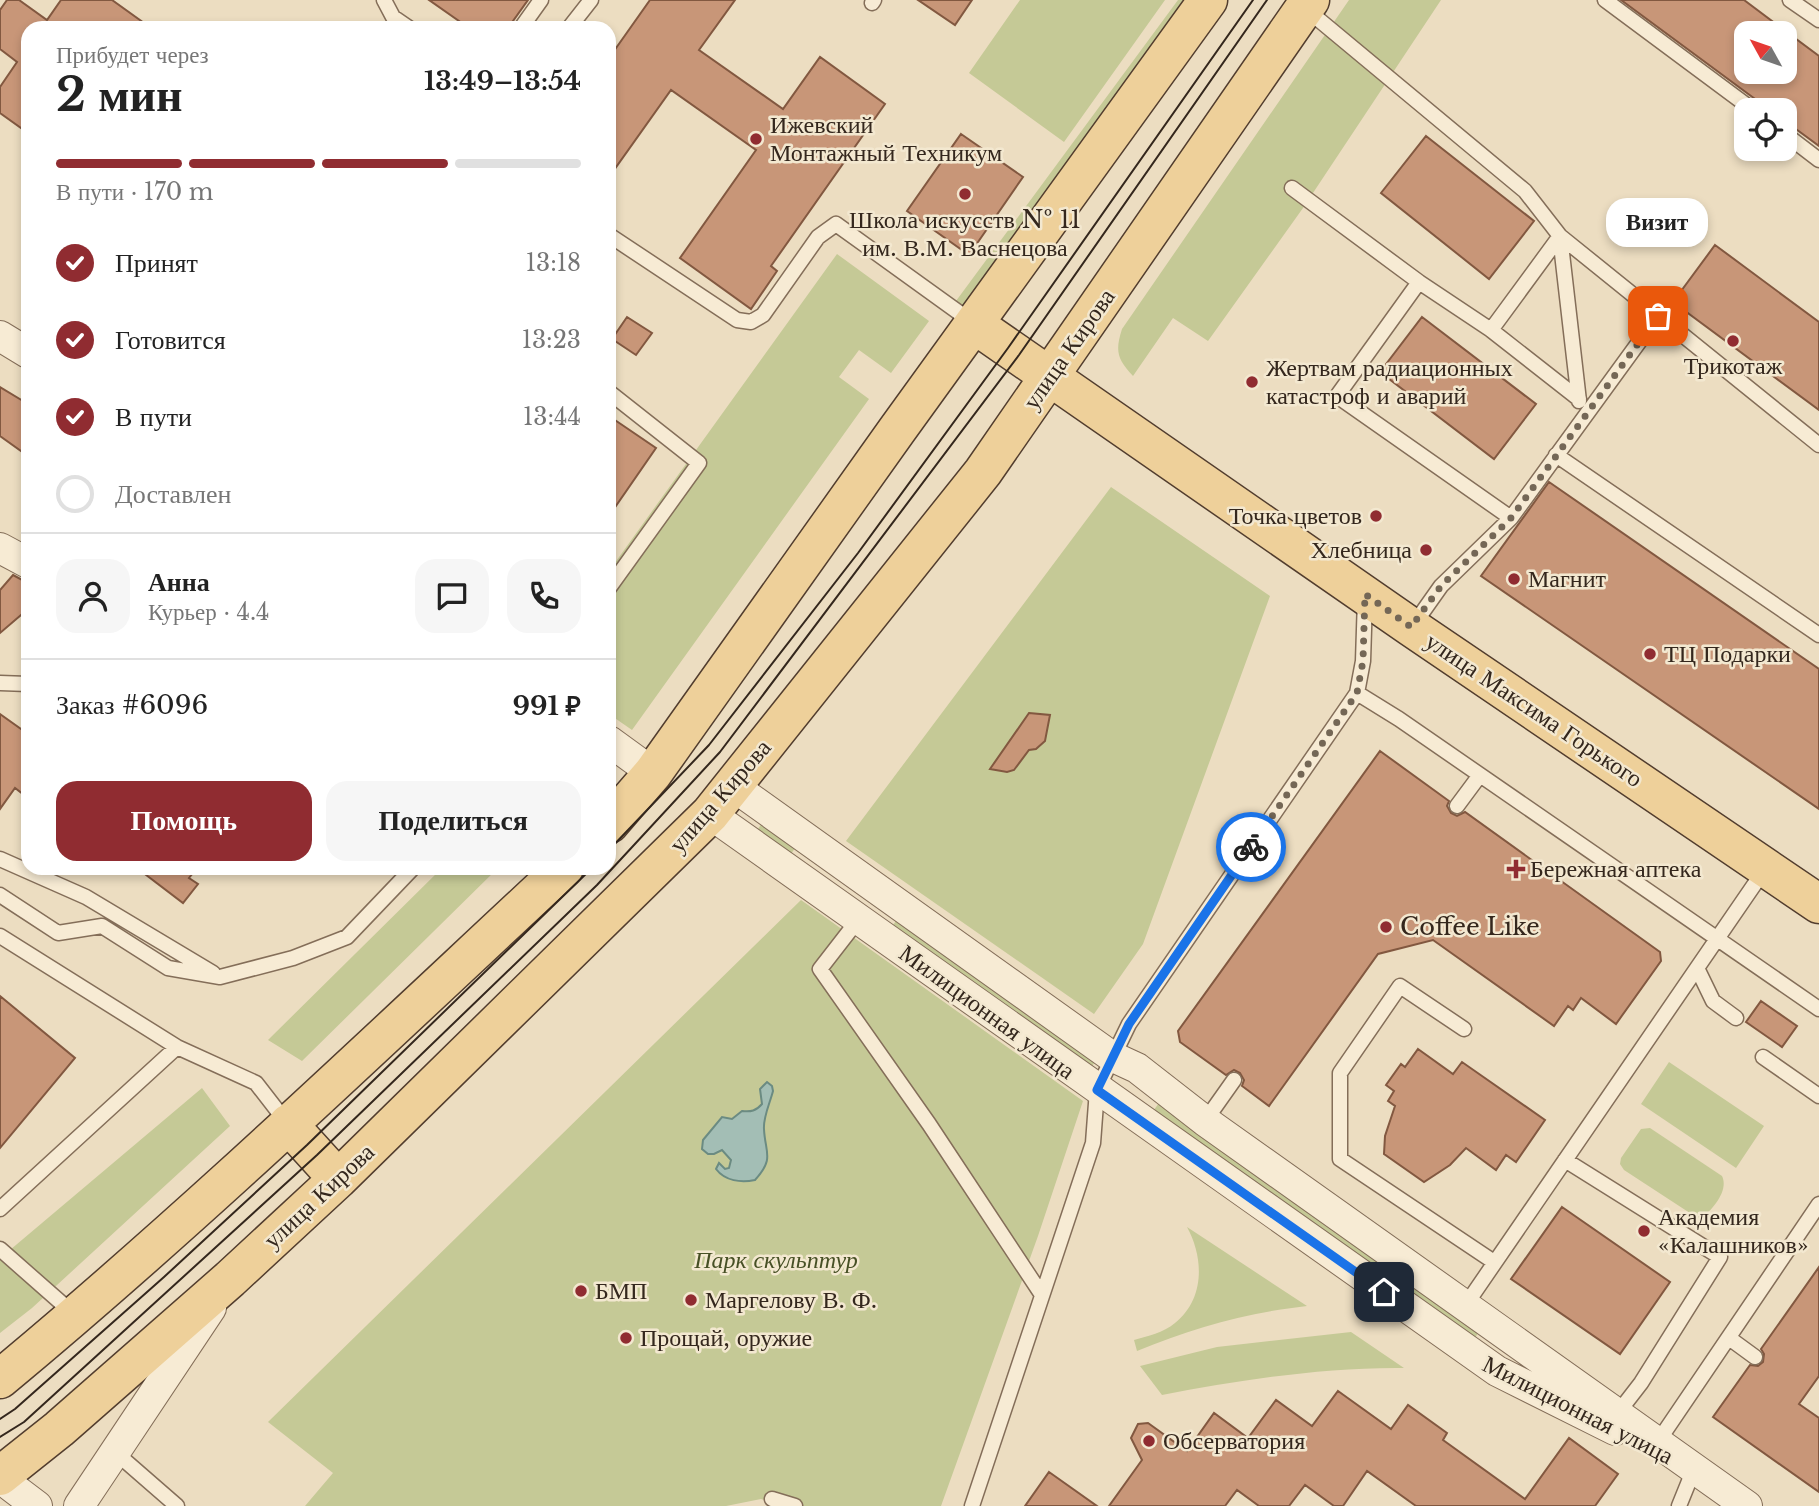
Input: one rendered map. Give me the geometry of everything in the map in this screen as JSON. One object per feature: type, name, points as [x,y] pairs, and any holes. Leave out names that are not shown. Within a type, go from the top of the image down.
[{"type":"main road","points":[[616,816],[653,774],[1208,0]]},
{"type":"main road","name":"улица Кирова","points":[[0,1477],[59,1429],[230,1279],[338,1178],[722,800],[983,472],[1308,4]]},
{"type":"main road","name":"улица Максима Горького","points":[[974,324],[1411,627],[1819,904]]},
{"type":"main road","points":[[0,1379],[76,1316],[288,1124],[556,875]]},
{"type":"main road","points":[[288,1124],[338,1178]]},
{"type":"street","points":[[0,336],[21,349]]},
{"type":"street","points":[[0,548],[21,559]]},
{"type":"street","points":[[616,746],[653,774]]},
{"type":"street","name":"Милиционная улица","points":[[722,800],[858,920],[1497,1371],[1694,1469]]},
{"type":"street","name":"Милиционная улица","points":[[722,800],[1111,1056],[1137,1068],[1205,1121],[1747,1506]]},
{"type":"street","points":[[79,1506],[230,1279]]},
{"type":"street","points":[[0,1477],[37,1506]]},
{"type":"lane","points":[[384,0],[389,21]]},
{"type":"lane","points":[[526,21],[541,0]]},
{"type":"lane","points":[[574,21],[591,0]]},
{"type":"lane","points":[[1605,0],[1737,98]]},
{"type":"lane","points":[[1790,0],[1819,20]]},
{"type":"lane","points":[[1308,4],[1525,191],[1560,236],[1819,445]]},
{"type":"lane","points":[[1797,143],[1819,159]]},
{"type":"lane","points":[[1292,188],[1419,282],[1491,330],[1579,398]]},
{"type":"lane","points":[[616,240],[737,320],[751,322],[763,315],[818,237],[836,224],[974,324]]},
{"type":"lane","points":[[1491,330],[1560,236]]},
{"type":"lane","points":[[1560,236],[1582,419]]},
{"type":"lane","points":[[1419,282],[1337,396],[1511,518]]},
{"type":"lane","points":[[1411,627],[1441,586],[1511,518],[1658,316]]},
{"type":"lane","points":[[616,398],[699,463],[616,578]]},
{"type":"lane","points":[[1556,455],[1819,635]]},
{"type":"lane","points":[[972,1506],[1093,1143],[1097,1090],[1111,1056],[1129,1024],[1357,693],[1363,661],[1365,594]]},
{"type":"lane","points":[[0,683],[21,684]]},
{"type":"lane","points":[[1357,693],[1399,719],[1819,1009]]},
{"type":"lane","points":[[1457,806],[1480,775]]},
{"type":"lane","points":[[0,859],[21,868]]},
{"type":"lane","points":[[1465,1306],[1766,867]]},
{"type":"lane","points":[[36,875],[86,897],[220,977]]},
{"type":"lane","points":[[0,895],[58,933],[102,926],[168,968],[220,977],[293,958],[347,937],[407,875]]},
{"type":"lane","points":[[858,920],[820,969],[929,1124],[1042,1295]]},
{"type":"lane","points":[[0,936],[177,1047],[256,1083],[288,1124]]},
{"type":"lane","points":[[1697,968],[1713,1001],[1736,1018]]},
{"type":"lane","points":[[1464,1030],[1400,986],[1340,1073],[1340,1159],[1493,1262]]},
{"type":"lane","points":[[0,1209],[177,1047]]},
{"type":"lane","points":[[1763,1057],[1819,1096]]},
{"type":"lane","points":[[1205,1121],[1234,1080]]},
{"type":"lane","points":[[1565,1160],[1720,1257],[1641,1383],[1617,1414]]},
{"type":"lane","points":[[1657,1443],[1819,1204]]},
{"type":"lane","points":[[0,1249],[76,1316]]},
{"type":"lane","points":[[1729,1338],[1755,1357]]},
{"type":"lane","points":[[115,1452],[177,1506]]},
{"type":"lane","points":[[1679,1506],[1694,1469]]},
{"type":"lane","points":[[772,1499],[795,1506]]},
{"type":"green space","points":[[1020,0],[1165,0],[1064,142],[969,73]]},
{"type":"green space","points":[[1178,0],[1199,0],[966,307],[956,301]]},
{"type":"green space","points":[[1349,0],[1441,0],[1303,208],[1208,341],[1173,318],[1133,376],[1119,354],[1122,329]]},
{"type":"green space","points":[[837,254],[929,321],[891,373],[859,350],[839,377],[869,399],[632,730],[616,719],[616,561]]},
{"type":"green space","points":[[1111,487],[1270,596],[1143,944],[1094,1014],[846,841]]},
{"type":"green space","points":[[764,820],[798,844],[788,858],[754,835]]},
{"type":"green space","points":[[435,875],[491,875],[302,1061],[268,1040]]},
{"type":"green space","name":"Парк скульптур","points":[[801,900],[1083,1101],[1038,1236],[941,1506],[784,1506],[761,1499],[726,1506],[305,1506],[333,1473],[268,1422]]},
{"type":"green space","points":[[901,914],[1100,1055],[1087,1073],[888,932]]},
{"type":"green space","points":[[1669,1062],[1764,1126],[1736,1168],[1641,1104]]},
{"type":"green space","points":[[202,1088],[230,1126],[32,1308],[0,1333],[0,1247],[10,1250]]},
{"type":"green space","points":[[1161,1100],[1482,1327],[1471,1344],[1149,1117]]},
{"type":"green space","points":[[1650,1128],[1722,1176],[1722,1193],[1715,1205],[1701,1218],[1624,1170],[1620,1164],[1621,1158],[1641,1129]]},
{"type":"green space","points":[[1187,1227],[1307,1306],[1220,1322],[1137,1351],[1134,1340],[1155,1334],[1175,1323],[1192,1302],[1199,1278],[1199,1265],[1193,1239]]},
{"type":"green space","points":[[1351,1332],[1404,1368],[1283,1376],[1162,1395],[1140,1366],[1217,1347]]},
{"type":"water","points":[[767,1082],[773,1091],[764,1124],[767,1161],[755,1180],[729,1179],[716,1169],[719,1163],[725,1169],[729,1168],[731,1160],[722,1150],[708,1154],[702,1149],[703,1140],[722,1117],[732,1119],[742,1111],[760,1106],[760,1089]]},
{"type":"building","points":[[7,0],[19,0],[47,20],[61,0],[112,0],[141,21],[21,21],[21,128],[0,113],[0,87],[17,62],[0,49],[0,10]]},
{"type":"building","points":[[429,0],[528,0],[513,21],[459,21]]},
{"type":"building","points":[[650,0],[735,0],[699,50],[783,109],[820,57],[885,104],[771,266],[777,271],[751,309],[680,258],[756,150],[671,90],[616,167],[616,48]]},
{"type":"building","points":[[918,0],[972,0],[955,25]]},
{"type":"building","points":[[1621,0],[1744,0],[1772,21],[1734,21],[1734,83]]},
{"type":"building","points":[[1797,40],[1819,56],[1819,146],[1797,130],[1797,98],[1754,98],[1735,84],[1797,84]]},
{"type":"building","points":[[961,134],[1023,177],[969,255],[907,211]]},
{"type":"building","points":[[1426,136],[1534,221],[1489,279],[1381,193]]},
{"type":"building","points":[[1715,245],[1819,322],[1819,410],[1673,302]]},
{"type":"building","points":[[627,317],[652,333],[636,355],[616,342],[616,333]]},
{"type":"building","points":[[1422,317],[1536,404],[1494,459],[1380,372]]},
{"type":"building","points":[[0,387],[21,400],[21,451],[0,436]]},
{"type":"building","points":[[616,421],[656,448],[616,506]]},
{"type":"building","points":[[1549,482],[1819,669],[1819,809],[1481,576]]},
{"type":"building","points":[[13,575],[21,579],[21,615],[0,633],[0,590]]},
{"type":"building","points":[[1029,713],[1050,715],[1045,741],[1036,749],[1029,750],[1014,770],[1007,772],[990,769]]},
{"type":"building","points":[[0,714],[21,729],[21,793],[15,788],[0,809]]},
{"type":"building","points":[[1380,751],[1449,801],[1447,806],[1451,813],[1457,816],[1465,812],[1660,952],[1661,961],[1616,1024],[1581,998],[1573,1010],[1568,1006],[1554,1026],[1433,940],[1378,954],[1269,1106],[1242,1086],[1244,1080],[1240,1073],[1234,1070],[1226,1075],[1180,1042],[1178,1031]]},
{"type":"building","points":[[146,875],[191,875],[189,878],[198,884],[183,903]]},
{"type":"building","points":[[0,996],[75,1058],[0,1148]]},
{"type":"building","points":[[1761,1001],[1797,1026],[1782,1047],[1746,1022]]},
{"type":"building","points":[[1418,1049],[1453,1074],[1462,1062],[1545,1120],[1516,1162],[1506,1155],[1496,1170],[1466,1148],[1450,1165],[1424,1182],[1384,1154],[1385,1136],[1395,1106],[1388,1101],[1394,1091],[1386,1085],[1401,1064],[1405,1067]]},
{"type":"building","points":[[1562,1207],[1670,1282],[1620,1354],[1511,1279]]},
{"type":"building","points":[[1819,1267],[1819,1376],[1799,1404],[1819,1418],[1819,1492],[1713,1417],[1750,1365],[1758,1366],[1763,1362],[1764,1354],[1761,1349]]},
{"type":"building","points":[[1338,1391],[1391,1429],[1408,1405],[1447,1433],[1443,1440],[1525,1499],[1569,1438],[1618,1474],[1595,1506],[1416,1506],[1367,1471],[1343,1506],[1334,1506],[1305,1485],[1289,1506],[1259,1506],[1237,1490],[1225,1506],[1109,1506],[1142,1460],[1131,1438],[1138,1424],[1148,1423],[1187,1451],[1214,1413],[1248,1438],[1276,1400],[1312,1426]]},
{"type":"building","points":[[1049,1472],[1097,1506],[1025,1506]]},
{"type":"tram line","points":[[616,843],[709,745],[858,553],[1008,348],[1253,0]]},
{"type":"tram line","points":[[616,864],[720,752],[1019,355],[1267,0]]},
{"type":"tram line","points":[[0,1419],[15,1409],[164,1277],[307,1145],[585,875]]},
{"type":"tram line","points":[[0,1437],[24,1422],[317,1155],[606,875]]},
{"type":"way so far","points":[[1251,847],[1357,693],[1363,661],[1365,594],[1411,627],[1441,586],[1511,518],[1658,316]]},
{"type":"place","name":"Ижевский Монтажный Техникум","points":[[756,139]]},
{"type":"place","name":"Школа искусств № 11 им. В.М. Васнецова","points":[[965,194]]},
{"type":"place","name":"Визит","points":[[1658,316]]},
{"type":"place","name":"Трикотаж","points":[[1733,341]]},
{"type":"place","name":"Жертвам радиационных катастроф и аварий","points":[[1252,382]]},
{"type":"place","name":"Точка цветов","points":[[1376,516]]},
{"type":"place","name":"Хлебница","points":[[1426,550]]},
{"type":"place","name":"Магнит","points":[[1514,579]]},
{"type":"place","name":"ТЦ Подарки","points":[[1650,654]]},
{"type":"place","name":"Бережная аптека","points":[[1516,869]]},
{"type":"place","name":"Coffee Like","points":[[1386,927]]},
{"type":"place","name":"Академия «Калашников»","points":[[1644,1231]]},
{"type":"place","name":"БМП","points":[[581,1291]]},
{"type":"place","name":"Маргелову В. Ф.","points":[[691,1300]]},
{"type":"place","name":"Прощай, оружие","points":[[626,1338]]},
{"type":"place","name":"Обсерватория","points":[[1149,1441]]},
{"type":"route","points":[[1251,847],[1129,1024],[1111,1056],[1097,1090],[1384,1292]]}]
